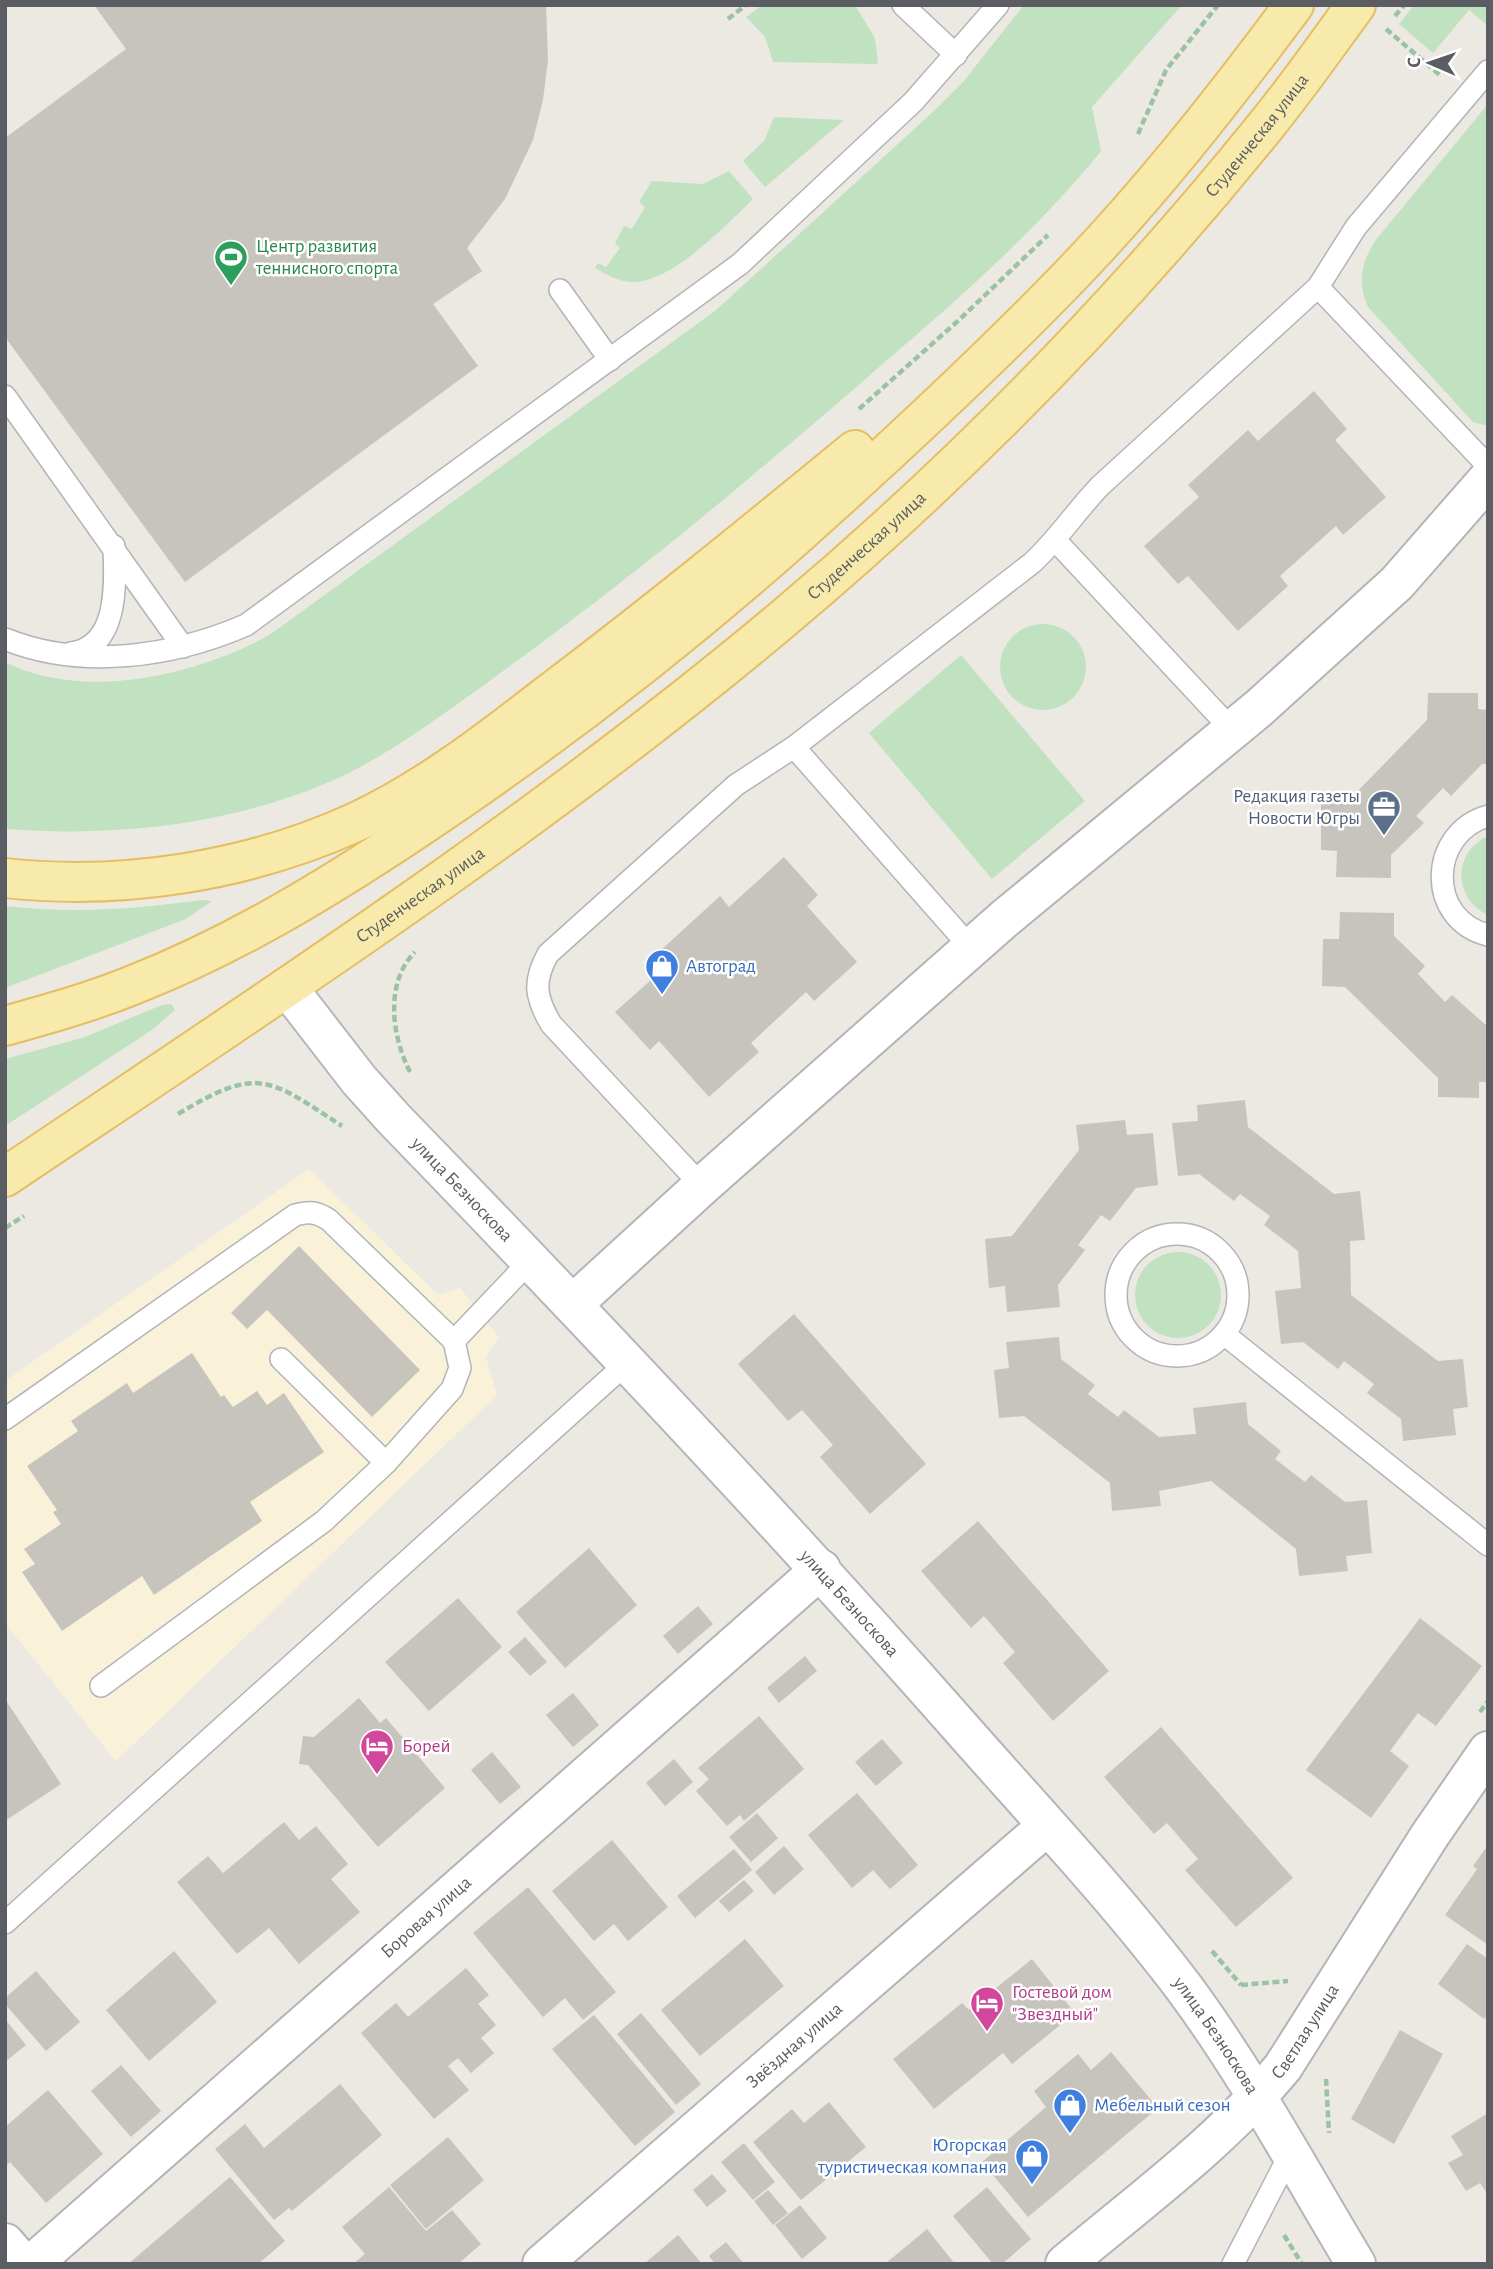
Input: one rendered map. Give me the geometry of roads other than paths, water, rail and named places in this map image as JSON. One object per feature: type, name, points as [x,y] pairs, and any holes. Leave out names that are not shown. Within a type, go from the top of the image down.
[{"type":"main road","points":[[5,1026],[133,985],[253,930],[354,870],[455,803],[633,674],[746,581],[883,458],[1072,274],[1228,93],[1294,5]]},
{"type":"main road","name":"Студенческая улица","points":[[5,1177],[287,988],[485,850],[661,718],[786,617],[923,493],[1092,327],[1265,127],[1356,5]]},
{"type":"main road","points":[[5,878],[77,883],[176,874],[226,864],[321,836],[396,801],[497,734],[665,606],[1072,274]]},
{"type":"street","points":[[573,1304],[971,948],[1233,731],[1397,583],[1488,479]]},
{"type":"street","name":"улица Безноскова","points":[[287,988],[359,1080],[394,1119],[573,1304],[821,1569],[1047,1826],[1183,1987],[1258,2097],[1356,2264]]},
{"type":"street","name":"Боровая улица","points":[[32,2264],[821,1569]]},
{"type":"street","name":"Светлая улица","points":[[1065,2264],[1226,2129],[1258,2097],[1291,2055],[1430,1835],[1488,1751]]},
{"type":"street","name":"Звёздная улица","points":[[542,2264],[1047,1826]]},
{"type":"street","points":[[5,2243],[23,2264]]},
{"type":"lane","points":[[903,5],[956,55]]},
{"type":"lane","points":[[5,639],[43,651],[106,656],[183,647],[246,625],[740,264],[913,103],[998,5]]},
{"type":"lane","points":[[702,1186],[551,1024],[539,1004],[535,988],[539,971],[548,954],[718,801],[794,747],[1032,563],[1056,541],[1077,510],[1100,486],[1318,287],[1356,227],[1488,71]]},
{"type":"lane","points":[[1318,287],[1488,466]]},
{"type":"lane","points":[[560,290],[610,360]]},
{"type":"lane","points":[[5,396],[114,546],[183,647]]},
{"type":"lane","points":[[1056,541],[1233,731]]},
{"type":"lane","points":[[43,651],[75,653],[94,643],[106,625],[114,594],[114,546]]},
{"type":"lane","points":[[794,747],[971,948]]},
{"type":"lane","points":[[1488,816],[1472,822],[1450,843],[1443,862],[1441,882],[1447,901],[1458,918],[1474,930],[1488,935]]},
{"type":"lane","points":[[5,1419],[295,1215],[306,1212],[318,1213],[329,1220],[454,1341],[460,1368],[452,1389],[386,1463],[324,1521],[100,1686]]},
{"type":"lane","points":[[1166,1234],[1196,1236],[1214,1246],[1228,1260],[1239,1289],[1237,1309],[1224,1334],[1208,1348],[1189,1355],[1158,1353],[1140,1344],[1126,1329],[1116,1301],[1117,1281],[1125,1262],[1147,1241],[1166,1234]]},
{"type":"lane","points":[[454,1341],[531,1260]]},
{"type":"lane","points":[[1224,1334],[1488,1545]]},
{"type":"lane","points":[[281,1359],[386,1463]]},
{"type":"lane","points":[[5,1923],[628,1362]]},
{"type":"lane","points":[[1233,2264],[1290,2154]]},
{"type":"place","name":"Центр развития теннисного спорта","points":[[231,287]]},
{"type":"place","name":"Редакция газеты Новости Югры","points":[[1384,837]]},
{"type":"place","name":"Автоград","points":[[662,996]]},
{"type":"place","name":"Борей","points":[[377,1776]]},
{"type":"place","name":"Гостевой дом \"Звездный\"","points":[[987,2033]]},
{"type":"place","name":"Мебельный сезон","points":[[1070,2135]]},
{"type":"place","name":"Югорская туристическая компания","points":[[1032,2186]]}]
